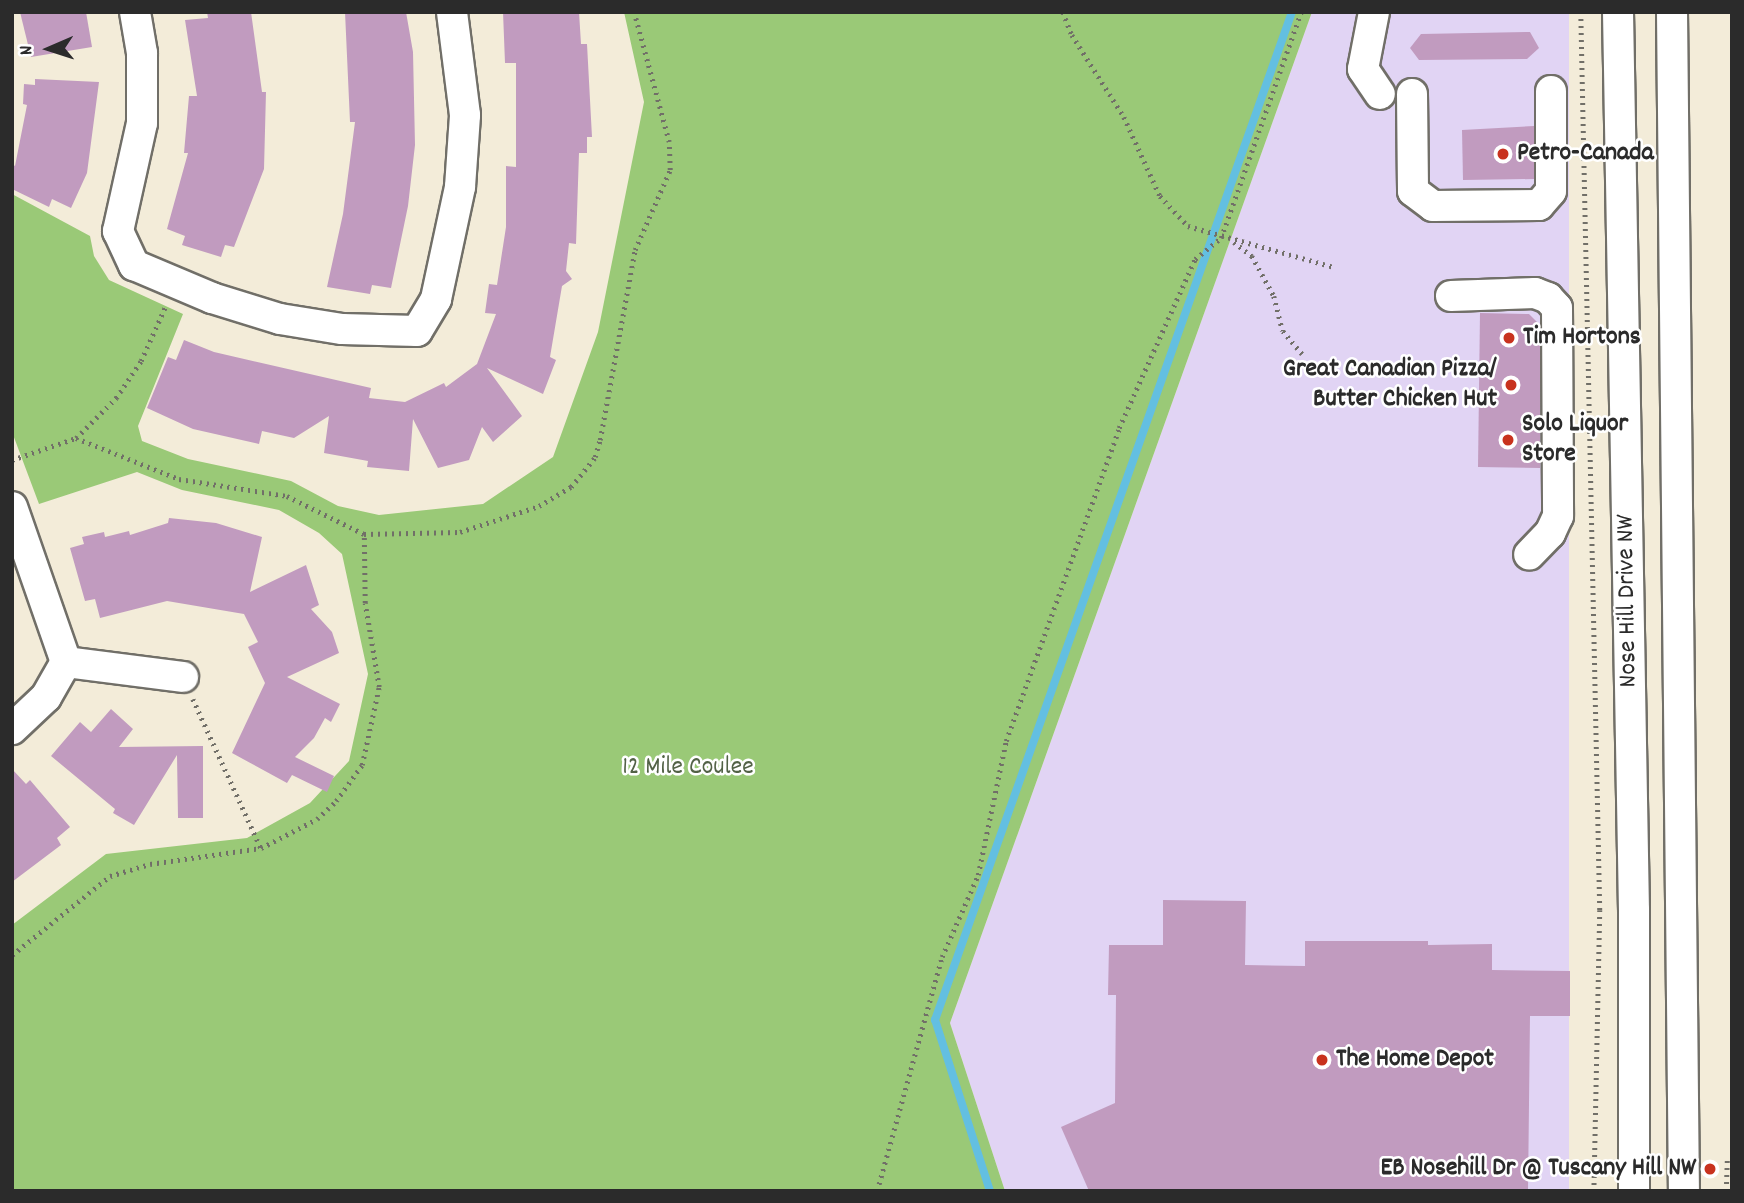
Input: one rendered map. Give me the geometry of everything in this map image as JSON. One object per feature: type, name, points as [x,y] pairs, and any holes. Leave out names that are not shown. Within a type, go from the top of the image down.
[{"type":"street","points":[[135,12],[142,54],[142,123],[118,231],[134,265],[279,319],[342,329],[417,331],[436,299],[460,187],[465,115],[452,12]]},
{"type":"street","points":[[1374,12],[1363,69],[1380,94]]},
{"type":"street","name":"Nose Hill Drive NW","points":[[1618,12],[1635,1058],[1634,1191]]},
{"type":"street","name":"Nose Hill Drive NW","points":[[1672,12],[1684,1191]]},
{"type":"street","points":[[1412,94],[1413,191],[1433,206],[1539,205],[1551,191],[1551,91]]},
{"type":"street","points":[[1451,296],[1535,293],[1548,298],[1557,308],[1558,516],[1550,533],[1529,555]]},
{"type":"street","points":[[12,507],[66,662],[46,697],[12,729]]},
{"type":"street","points":[[66,662],[183,677]]},
{"type":"street","points":[[1621,1191],[1635,1058]]},
{"type":"path","points":[[76,438],[179,479],[287,496],[364,534],[443,535],[490,523],[558,496],[583,475],[595,457],[635,250],[670,170],[669,142],[634,12]]},
{"type":"path","points":[[1063,12],[1124,117],[1160,196],[1188,226],[1221,238],[1334,267]]},
{"type":"path","points":[[877,1191],[938,969],[978,875],[1006,741],[1124,416],[1195,259],[1221,238],[1301,12]]},
{"type":"path","points":[[1581,12],[1600,910],[1594,1191]]},
{"type":"path","points":[[1230,239],[1252,256],[1274,296],[1283,331],[1302,354]]},
{"type":"path","points":[[12,460],[76,438],[116,398],[141,361],[176,282]]},
{"type":"path","points":[[12,955],[110,876],[150,864],[261,848],[317,819],[351,783],[365,757],[379,687],[365,603],[364,534]]},
{"type":"path","points":[[183,677],[261,848]]},
{"type":"path","points":[[1726,1191],[1727,1157]]},
{"type":"shaded area","points":[[1312,12],[1569,12],[1569,1191],[1005,1191],[950,1023]]},
{"type":"green space","name":"12 Mile Coulee","points":[[624,12],[1312,12],[950,1023],[1005,1191],[12,1191],[12,925],[106,854],[247,838],[310,803],[349,761],[368,674],[342,554],[319,533],[279,510],[182,490],[137,472],[39,504],[12,432],[12,194],[90,236],[94,256],[109,280],[183,314],[138,426],[142,441],[188,459],[291,481],[338,506],[379,515],[483,504],[553,457],[598,332],[644,102]]},
{"type":"building","points":[[20,12],[86,12],[92,47],[31,57]]},
{"type":"building","points":[[207,12],[251,12],[262,92],[266,92],[264,169],[234,247],[225,245],[221,257],[182,245],[185,236],[167,229],[188,153],[184,153],[189,96],[197,96],[185,20],[208,18]]},
{"type":"building","points":[[345,12],[406,12],[413,52],[415,145],[408,206],[391,288],[372,285],[370,294],[327,287],[343,214],[355,122],[350,122]]},
{"type":"building","points":[[503,12],[579,12],[581,44],[587,44],[592,137],[587,137],[587,153],[579,153],[576,244],[569,243],[566,271],[572,279],[562,286],[550,357],[556,360],[543,394],[487,368],[522,416],[493,442],[482,427],[469,460],[438,468],[413,419],[409,471],[367,467],[368,461],[324,453],[329,416],[294,438],[262,431],[259,444],[193,429],[147,408],[168,357],[176,360],[184,340],[214,352],[371,388],[369,398],[405,402],[444,383],[446,387],[477,364],[496,314],[485,313],[489,284],[497,285],[506,227],[506,166],[516,167],[516,63],[505,63]]},
{"type":"building","points":[[1530,32],[1539,48],[1527,59],[1419,60],[1410,48],[1421,34]]},
{"type":"building","points":[[35,79],[99,82],[87,173],[71,208],[52,199],[49,207],[12,189],[12,164],[15,166],[27,105],[23,104],[24,84],[35,85]]},
{"type":"building","name":"Petro-Canada","points":[[1534,126],[1534,179],[1463,180],[1462,130]]},
{"type":"building","points":[[1480,313],[1529,314],[1540,325],[1540,468],[1478,467]]},
{"type":"building","points":[[169,518],[216,523],[262,537],[250,592],[306,565],[319,605],[311,609],[332,632],[339,653],[287,677],[340,704],[331,722],[325,718],[314,738],[295,757],[334,776],[327,792],[292,775],[287,783],[232,753],[265,683],[248,647],[258,642],[244,614],[167,601],[100,618],[95,599],[85,601],[70,548],[84,544],[82,537],[104,532],[105,537],[129,531],[130,535],[168,523]]},
{"type":"building","points":[[111,709],[133,729],[119,747],[203,746],[203,818],[178,818],[177,755],[134,825],[113,813],[115,809],[51,756],[80,722],[91,732]]},
{"type":"building","points":[[12,769],[26,784],[30,780],[70,827],[57,838],[61,845],[12,882]]},
{"type":"building","name":"The Home Depot","points":[[1163,900],[1246,901],[1245,965],[1305,966],[1305,941],[1428,941],[1428,945],[1492,944],[1492,970],[1570,971],[1570,1016],[1530,1016],[1528,1191],[1089,1191],[1061,1127],[1115,1103],[1116,995],[1108,995],[1109,945],[1163,945]]},
{"type":"waterway","points":[[990,1191],[935,1020],[1292,12]]},
{"type":"place","name":"Petro-Canada","points":[[1503,154]]},
{"type":"place","name":"Tim Hortons","points":[[1509,338]]},
{"type":"place","name":"Great Canadian Pizza/ Butter Chicken Hut","points":[[1511,385]]},
{"type":"place","name":"Solo Liquor Store","points":[[1508,440]]},
{"type":"place","name":"The Home Depot","points":[[1322,1060]]},
{"type":"place","name":"EB Nosehill Dr @ Tuscany Hill NW","points":[[1710,1169]]}]
